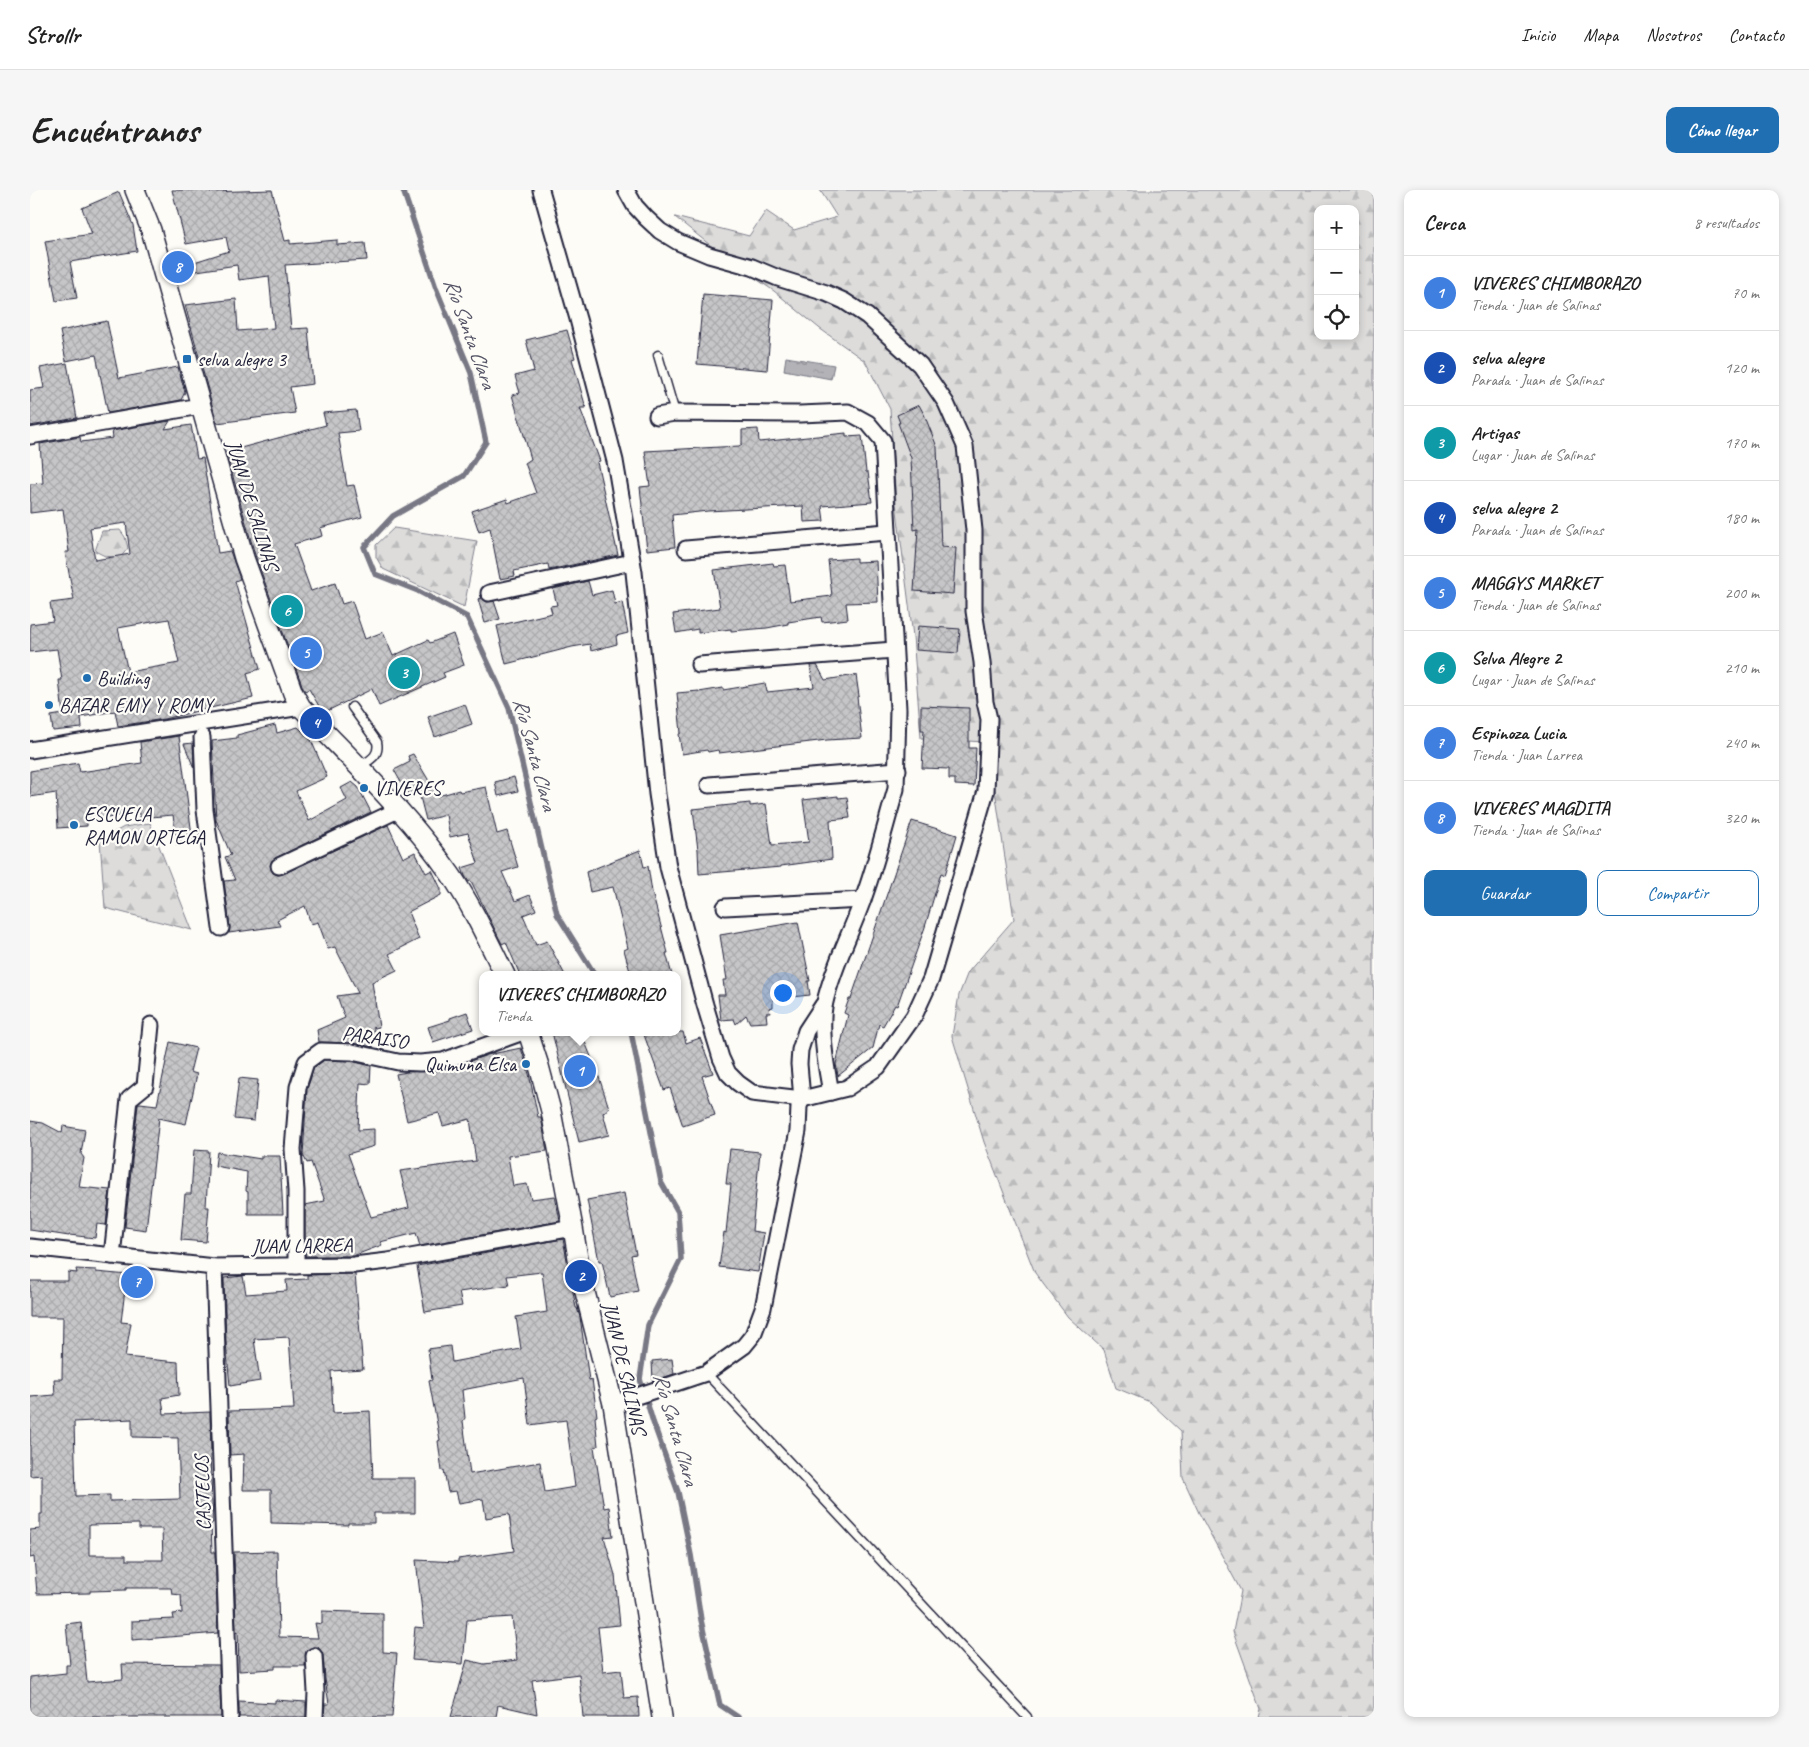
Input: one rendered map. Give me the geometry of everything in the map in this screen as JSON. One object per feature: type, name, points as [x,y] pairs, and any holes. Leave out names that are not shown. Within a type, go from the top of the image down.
[{"type":"street","name":"JUAN DE SALINAS","points":[[135,190],[151,230],[244,558],[290,684],[301,707],[398,810],[451,875],[476,917],[503,971]]},
{"type":"street","points":[[541,190],[578,319],[615,461],[634,572],[657,794],[668,867],[721,1058],[728,1073],[752,1093],[802,1099],[847,1088],[878,1067],[914,1016],[931,979],[986,791],[989,719],[985,702],[982,662],[974,611],[974,530],[965,446],[946,403],[920,365],[867,316],[844,301],[826,293],[709,255],[678,242],[646,218],[635,206],[626,190]]},
{"type":"street","points":[[30,436],[200,406]]},
{"type":"street","points":[[657,416],[675,413],[800,414],[848,412],[868,423],[883,442],[898,710],[898,770],[896,788],[863,900],[842,950],[825,1002],[823,1024],[827,1073],[831,1092]]},
{"type":"street","points":[[686,549],[887,532]]},
{"type":"street","points":[[489,593],[632,562]]},
{"type":"street","points":[[699,665],[894,650]]},
{"type":"street","points":[[30,750],[301,707]]},
{"type":"street","points":[[202,737],[205,810],[221,928]]},
{"type":"street","points":[[709,785],[898,770]]},
{"type":"street","points":[[279,866],[398,810]]},
{"type":"street","points":[[725,907],[863,900]]},
{"type":"street","points":[[613,1404],[684,1382],[706,1373],[744,1346],[753,1335],[764,1308],[799,1124],[799,1106],[802,1099],[799,1064],[800,1050],[806,1031],[825,1002]]},
{"type":"street","points":[[112,1256],[129,1099],[145,1086],[151,1025]]},
{"type":"street","name":"PARAISO","points":[[296,1266],[296,1191],[293,1149],[298,1087],[306,1062],[321,1051],[352,1052],[398,1062],[444,1061],[511,1036]]},
{"type":"street","name":"JUAN DE SALINAS","points":[[529,1036],[551,1111],[574,1228],[581,1276],[613,1404],[662,1717]]},
{"type":"street","name":"JUAN LARREA","points":[[30,1247],[214,1267],[354,1265],[388,1261],[574,1228]]},
{"type":"street","name":"CASTELOS","points":[[214,1267],[230,1717]]},
{"type":"street","points":[[314,1656],[315,1717]]},
{"type":"lane","points":[[658,355],[675,413]]},
{"type":"lane","points":[[352,707],[377,742],[378,748],[373,758],[359,767]]},
{"type":"lane","points":[[706,1373],[1027,1717]]},
{"type":"green space","points":[[820,190],[1374,190],[1374,1717],[1259,1717],[1261,1709],[1233,1632],[1241,1591],[1199,1513],[1183,1478],[1181,1431],[1150,1402],[1116,1388],[1104,1350],[1068,1317],[1035,1273],[984,1142],[952,1036],[959,995],[968,972],[1014,919],[990,756],[984,742],[921,738],[913,636],[896,503],[890,409],[865,361],[819,328],[774,291],[730,261],[675,217],[749,236],[766,211],[794,230],[837,217]]},
{"type":"green space","points":[[394,528],[477,541],[464,607],[383,569],[376,557],[376,545]]},
{"type":"green space","points":[[120,530],[125,537],[128,548],[120,558],[105,556],[95,551],[102,531]]},
{"type":"green space","points":[[150,823],[192,930],[105,908],[100,840],[124,827]]},
{"type":"water","points":[[786,357],[834,365],[831,379],[784,370]]},
{"type":"building","points":[[172,190],[210,190],[210,192],[272,190],[285,241],[290,240],[290,244],[337,240],[337,245],[365,243],[367,260],[285,265],[291,329],[308,328],[313,384],[290,387],[295,413],[217,423],[185,305],[236,299],[238,331],[274,328],[269,276],[239,280],[237,265],[190,272],[188,264],[229,251],[226,237],[186,244]]},
{"type":"building","points":[[119,192],[133,225],[137,251],[70,262],[77,298],[56,301],[45,241],[92,234],[82,208]]},
{"type":"building","points":[[703,294],[773,300],[767,370],[697,364]]},
{"type":"building","points":[[107,321],[119,378],[178,367],[185,392],[181,400],[108,413],[96,355],[66,361],[60,331]]},
{"type":"building","points":[[567,330],[575,358],[572,359],[586,408],[580,408],[600,461],[597,462],[618,555],[549,570],[548,564],[514,571],[515,576],[500,579],[490,528],[479,532],[472,511],[507,499],[508,503],[536,493],[525,463],[531,459],[512,395],[520,393],[515,376],[534,371],[526,340]]},
{"type":"building","points":[[67,363],[77,418],[30,426],[30,390],[44,388],[40,368]]},
{"type":"building","points":[[919,405],[937,447],[941,547],[956,548],[953,594],[914,591],[918,529],[914,530],[911,458],[898,423],[900,423],[897,415]]},
{"type":"building","points":[[356,410],[359,431],[338,433],[347,486],[354,485],[362,517],[320,528],[322,536],[294,544],[311,591],[335,583],[342,604],[352,601],[365,639],[383,632],[393,656],[428,640],[430,643],[453,634],[464,665],[443,673],[445,677],[379,706],[372,689],[323,713],[309,689],[305,691],[303,688],[255,555],[226,452],[326,425],[323,413]]},
{"type":"building","points":[[170,421],[165,429],[191,425],[197,459],[203,458],[218,553],[230,551],[240,579],[235,581],[260,669],[247,673],[253,698],[164,719],[118,726],[115,711],[81,717],[82,728],[53,731],[51,716],[63,714],[59,680],[62,680],[57,649],[30,652],[30,624],[53,621],[50,603],[74,600],[65,552],[69,552],[63,509],[30,513],[30,484],[43,483],[40,444],[80,437],[81,442],[113,438],[112,431]],"holes":[[[126,523],[130,554],[95,560],[90,528]],[[169,619],[179,663],[128,672],[118,628]]]},
{"type":"building","points":[[758,429],[759,442],[846,433],[846,437],[862,436],[872,502],[822,506],[824,521],[804,522],[803,506],[708,511],[672,515],[675,547],[647,550],[640,487],[650,486],[645,451],[739,446],[742,444],[742,430]]},
{"type":"building","points":[[856,558],[856,562],[876,561],[878,602],[846,603],[848,619],[822,622],[821,617],[788,622],[788,624],[767,628],[731,631],[731,629],[698,633],[698,629],[676,633],[673,614],[720,608],[714,570],[773,563],[774,566],[785,565],[790,601],[832,596],[828,560]]},
{"type":"building","points":[[588,581],[592,595],[612,590],[615,604],[622,602],[628,633],[616,636],[617,644],[591,651],[590,644],[506,664],[497,626],[552,613],[550,606],[557,605],[553,589]]},
{"type":"building","points":[[482,598],[487,602],[494,601],[500,619],[485,623],[478,599]]},
{"type":"building","points":[[918,626],[960,629],[958,653],[916,650]]},
{"type":"building","points":[[817,665],[825,680],[856,675],[862,738],[827,740],[719,753],[718,750],[708,752],[707,750],[682,754],[677,693],[723,688],[723,690],[765,683],[767,692],[814,687],[810,666]]},
{"type":"building","points":[[465,704],[472,724],[435,737],[428,717]]},
{"type":"building","points":[[921,706],[969,708],[969,748],[976,748],[974,786],[955,785],[955,779],[949,779],[949,769],[922,768],[924,730],[921,730]]},
{"type":"building","points":[[275,725],[277,733],[298,727],[311,740],[327,777],[296,791],[309,821],[347,800],[341,788],[352,782],[358,787],[371,812],[275,858],[270,865],[273,873],[283,874],[388,825],[403,858],[415,852],[426,873],[432,870],[441,889],[441,895],[408,912],[419,939],[389,954],[397,970],[372,982],[379,1027],[375,1028],[374,1026],[373,1047],[352,1043],[319,1042],[317,1030],[345,1018],[337,996],[358,993],[335,947],[328,949],[318,922],[311,924],[305,906],[277,920],[280,926],[229,933],[230,927],[224,881],[235,880],[225,857],[231,855],[216,820],[212,741],[237,738],[237,735]]},
{"type":"building","points":[[179,736],[193,843],[177,845],[173,815],[140,818],[140,813],[87,821],[87,826],[58,828],[56,793],[30,797],[30,771],[78,763],[80,772],[142,763],[140,742]]},
{"type":"building","points":[[193,743],[194,768],[184,744]]},
{"type":"building","points":[[413,754],[438,796],[459,790],[460,792],[486,787],[497,834],[507,831],[518,867],[502,872],[515,901],[530,895],[536,910],[523,915],[536,945],[547,941],[563,971],[518,971],[506,942],[502,944],[471,881],[469,882],[462,868],[478,863],[468,833],[450,837],[446,815],[426,820],[419,793],[410,798],[394,770],[410,762],[408,756]]},
{"type":"building","points":[[514,777],[518,791],[498,796],[495,782]]},
{"type":"building","points":[[838,796],[838,798],[847,797],[850,818],[830,820],[832,859],[781,867],[699,874],[693,809],[750,803],[750,806],[766,804],[772,845],[809,842],[803,800]]},
{"type":"building","points":[[912,821],[957,835],[945,875],[941,873],[925,927],[897,1006],[895,1005],[883,1026],[879,1024],[873,1048],[838,1076],[836,1064],[848,1015],[844,1013],[849,999],[851,999]]},
{"type":"building","points":[[640,850],[644,867],[648,866],[652,892],[671,971],[630,971],[624,950],[628,948],[613,887],[590,892],[586,872]]},
{"type":"building","points":[[798,922],[810,981],[808,981],[810,995],[773,999],[773,1007],[769,1008],[770,1013],[766,1013],[767,1022],[750,1023],[746,1015],[736,1024],[734,1019],[721,1020],[718,995],[725,995],[723,980],[727,980],[720,935]]},
{"type":"building","points":[[467,1012],[473,1029],[433,1042],[428,1027]]},
{"type":"building","points":[[681,1032],[683,1032],[686,1043],[700,1038],[713,1073],[702,1076],[715,1115],[683,1126],[670,1088],[664,1090],[644,1036],[681,1036]]},
{"type":"building","points":[[553,1036],[583,1036],[609,1108],[603,1113],[609,1135],[579,1142]]},
{"type":"building","points":[[170,1042],[196,1048],[190,1072],[197,1074],[186,1124],[159,1118],[146,1230],[125,1227],[138,1104],[157,1105]]},
{"type":"building","points":[[521,1048],[529,1074],[538,1117],[541,1117],[547,1151],[508,1156],[513,1186],[527,1184],[531,1199],[555,1196],[560,1221],[420,1246],[416,1233],[380,1242],[382,1245],[353,1256],[305,1256],[305,1205],[325,1201],[311,1162],[307,1163],[303,1155],[307,1089],[314,1068],[324,1060],[351,1061],[371,1066],[370,1084],[360,1083],[358,1130],[374,1129],[374,1146],[348,1154],[371,1217],[409,1208],[400,1171],[476,1161],[470,1119],[443,1126],[439,1113],[407,1121],[396,1074],[444,1070],[487,1055]]},
{"type":"building","points":[[239,1078],[258,1080],[254,1121],[234,1119]]},
{"type":"building","points":[[30,1121],[43,1123],[62,1133],[63,1126],[85,1130],[81,1154],[84,1158],[79,1187],[110,1190],[106,1225],[97,1224],[95,1238],[30,1230]]},
{"type":"building","points":[[730,1149],[760,1152],[752,1231],[764,1233],[758,1272],[719,1267],[724,1232],[726,1233],[731,1184],[726,1184]]},
{"type":"building","points":[[194,1150],[209,1151],[206,1207],[209,1207],[206,1242],[181,1240],[185,1194],[191,1194]]},
{"type":"building","points":[[217,1152],[261,1159],[261,1156],[280,1156],[283,1214],[248,1214],[247,1172],[215,1166]]},
{"type":"building","points":[[624,1193],[636,1254],[631,1255],[638,1291],[610,1297],[602,1261],[599,1261],[587,1200]]},
{"type":"building","points":[[563,1239],[576,1308],[580,1317],[589,1380],[592,1379],[597,1416],[595,1417],[598,1446],[594,1447],[604,1508],[609,1507],[613,1536],[604,1537],[615,1575],[620,1625],[598,1627],[603,1672],[621,1670],[624,1698],[638,1697],[639,1717],[583,1717],[579,1674],[532,1680],[537,1714],[498,1705],[496,1717],[451,1717],[467,1660],[484,1664],[517,1660],[512,1617],[467,1620],[463,1664],[412,1660],[415,1627],[424,1628],[416,1560],[458,1562],[458,1559],[514,1551],[509,1514],[486,1518],[483,1499],[459,1503],[456,1491],[448,1492],[444,1470],[442,1471],[438,1441],[440,1440],[429,1381],[432,1380],[428,1349],[450,1346],[452,1362],[521,1349],[516,1317],[547,1312],[542,1272],[507,1276],[509,1285],[459,1292],[462,1306],[425,1312],[417,1266]],"holes":[[[524,1378],[530,1425],[566,1420],[575,1487],[545,1492],[540,1462],[470,1474],[463,1421],[465,1418],[462,1390]]]},
{"type":"building","points":[[76,1269],[139,1276],[138,1291],[125,1290],[121,1322],[131,1323],[125,1357],[178,1362],[179,1395],[162,1398],[164,1414],[210,1412],[212,1552],[215,1552],[218,1633],[132,1640],[132,1621],[174,1619],[173,1614],[182,1613],[181,1595],[172,1594],[171,1588],[126,1588],[126,1590],[90,1591],[90,1593],[37,1594],[34,1557],[30,1558],[30,1530],[40,1529],[42,1475],[30,1476],[30,1397],[55,1395],[54,1379],[62,1379],[63,1317],[30,1317],[30,1281],[68,1281],[68,1272],[77,1273]],"holes":[[[132,1419],[132,1437],[178,1438],[180,1499],[110,1501],[110,1495],[76,1496],[74,1422]],[[139,1524],[139,1529],[162,1529],[163,1560],[126,1560],[126,1555],[89,1555],[89,1525]]]},
{"type":"building","points":[[355,1274],[363,1369],[331,1371],[333,1413],[370,1411],[373,1478],[415,1478],[415,1513],[374,1513],[374,1523],[348,1523],[348,1525],[271,1523],[271,1490],[243,1490],[244,1454],[230,1455],[229,1411],[294,1409],[289,1337],[254,1339],[260,1381],[230,1386],[226,1343],[224,1278],[243,1276],[246,1294],[287,1291],[286,1280],[307,1279],[307,1275]]},
{"type":"building","points":[[672,1359],[674,1374],[653,1381],[652,1361]]},
{"type":"building","points":[[277,1551],[279,1637],[318,1638],[315,1623],[322,1624],[322,1611],[383,1613],[383,1652],[397,1653],[392,1717],[324,1717],[325,1704],[329,1704],[323,1655],[318,1647],[313,1647],[306,1651],[305,1666],[275,1666],[275,1669],[239,1671],[234,1552]]},
{"type":"building","points":[[81,1622],[87,1682],[123,1679],[122,1664],[219,1665],[221,1717],[30,1717],[30,1677],[66,1673],[66,1665],[70,1665],[66,1624]]},
{"type":"building","points":[[275,1700],[306,1702],[306,1717],[239,1717],[239,1701],[275,1703]]},
{"type":"waterway","name":"Río Santa Clara","points":[[403,190],[436,288],[471,373],[486,442],[464,476],[393,516],[364,547],[375,574],[418,591],[467,617],[509,708],[557,914],[593,971]]},
{"type":"waterway","name":"Río Santa Clara","points":[[632,1036],[661,1182],[678,1212],[681,1259],[648,1325],[640,1379],[678,1492],[691,1555],[701,1620],[720,1705],[738,1717]]},
{"type":"place","name":"VIVERES MAGDITA","points":[[178,267]]},
{"type":"place","name":"selva alegre 3","points":[[187,359]]},
{"type":"place","name":"Selva Alegre 2","points":[[287,611]]},
{"type":"place","name":"MAGGYS MARKET","points":[[306,653]]},
{"type":"place","name":"Artigas","points":[[404,673]]},
{"type":"place","name":"Building","points":[[87,678]]},
{"type":"place","name":"BAZAR EMY Y ROMY","points":[[49,705]]},
{"type":"place","name":"selva alegre 2","points":[[316,723]]},
{"type":"place","name":"VIVERES","points":[[364,788]]},
{"type":"place","name":"ESCUELA RAMON ORTEGA","points":[[74,825]]},
{"type":"place","name":"Quimuna Elsa","points":[[526,1064]]},
{"type":"place","name":"VIVERES CHIMBORAZO","points":[[580,1071]]},
{"type":"place","name":"selva alegre","points":[[581,1276]]},
{"type":"place","name":"Espinoza Lucia","points":[[137,1282]]}]
